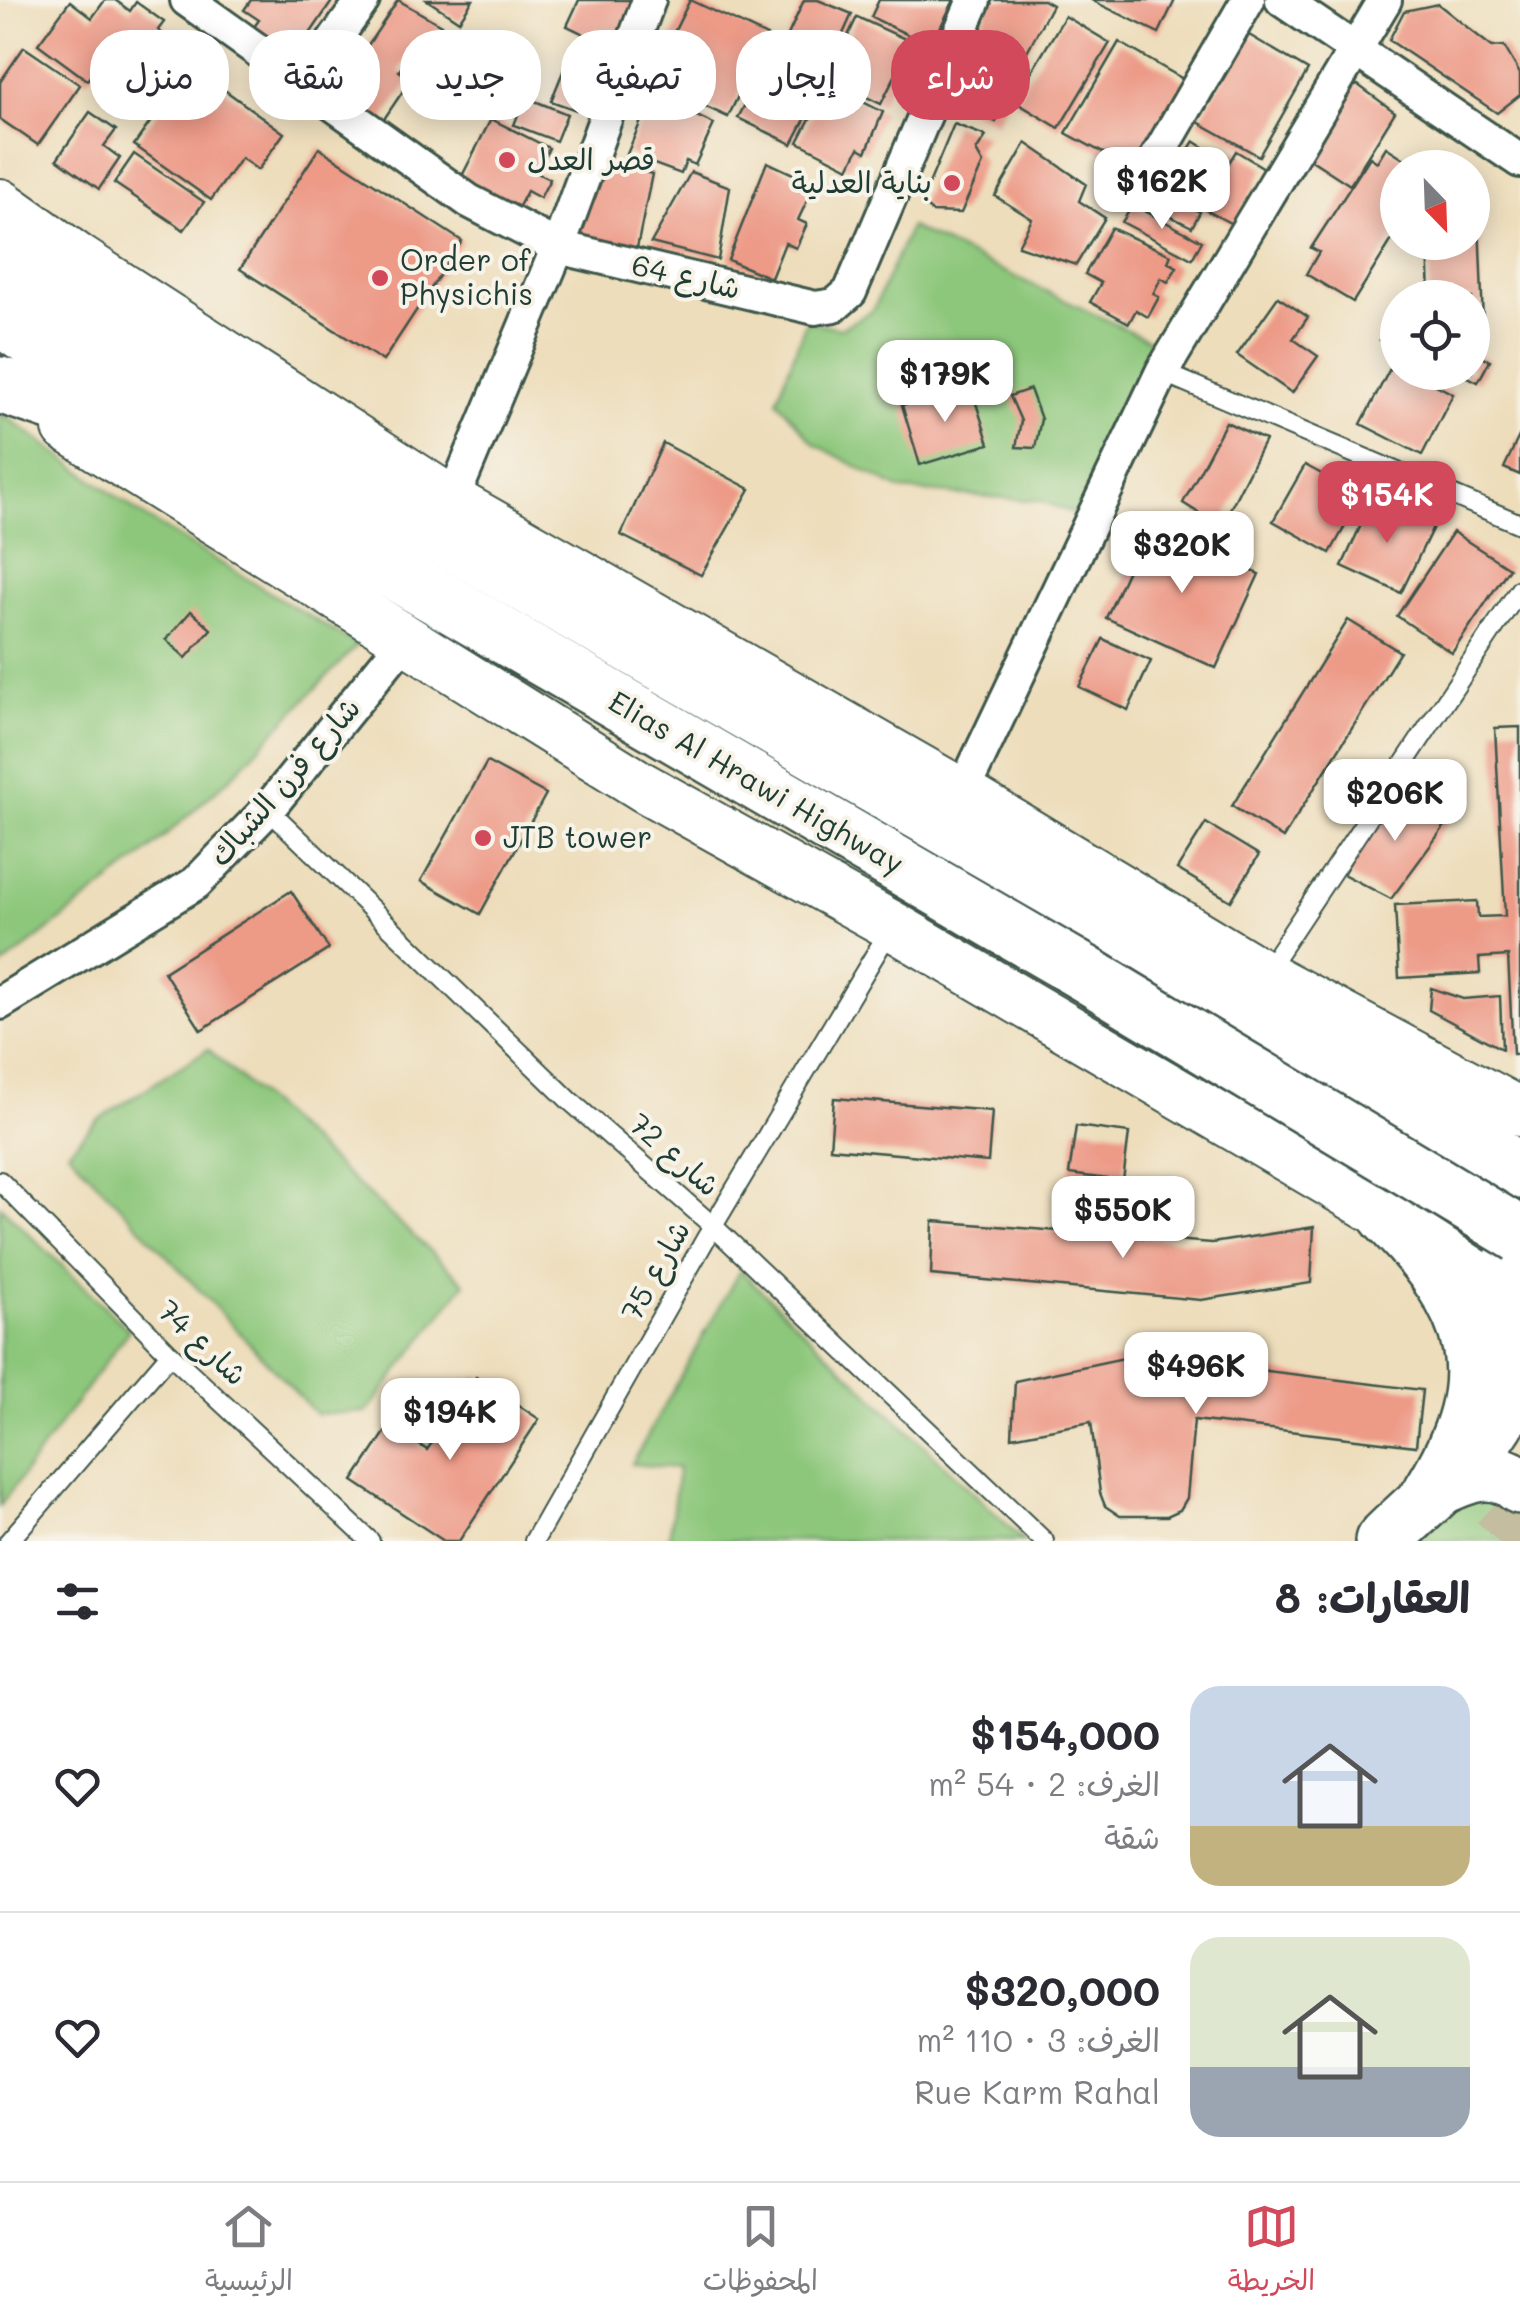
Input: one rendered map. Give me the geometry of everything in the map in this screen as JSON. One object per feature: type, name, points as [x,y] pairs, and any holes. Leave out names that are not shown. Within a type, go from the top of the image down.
[{"type":"highway","name":"Elias Al Hrawi Highway","points":[[0,258],[288,448],[1121,928],[1520,1171]]},
{"type":"highway","points":[[80,260],[98,288],[258,415],[288,448]]},
{"type":"highway","name":"Elias Al Hrawi Highway","points":[[0,318],[255,491],[1084,974],[1520,1237]]},
{"type":"highway","points":[[0,386],[74,410],[192,472],[255,491]]},
{"type":"highway","points":[[1387,1216],[1440,1278],[1460,1312],[1472,1352],[1474,1386],[1468,1419],[1431,1492]]},
{"type":"highway","points":[[1383,1541],[1503,1417],[1514,1392],[1519,1362],[1508,1295],[1520,1237]]},
{"type":"highway","points":[[1431,1492],[1484,1472],[1506,1476],[1520,1486]]},
{"type":"street","name":"شارع 64","points":[[186,0],[249,45]]},
{"type":"street","points":[[342,30],[363,0]]},
{"type":"street","points":[[452,501],[558,247],[648,0]]},
{"type":"street","name":"شارع 64","points":[[354,120],[469,201],[558,247],[815,308],[834,305],[850,292],[974,0]]},
{"type":"street","points":[[1152,166],[1248,0]]},
{"type":"street","points":[[1282,0],[1520,161]]},
{"type":"street","points":[[962,793],[1162,372],[1385,0]]},
{"type":"street","points":[[0,203],[80,260],[452,501],[962,793],[1264,975],[1520,1112]]},
{"type":"street","name":"Elias Al Hrawi Highway","points":[[0,386],[644,787],[893,926],[1387,1216],[1508,1295]]},
{"type":"street","name":"شارع فرن الشباك","points":[[0,1004],[196,883],[268,810],[404,641]]},
{"type":"street","points":[[1438,1248],[1468,1241],[1494,1227],[1520,1200]]},
{"type":"lane","points":[[1162,372],[1520,524]]},
{"type":"lane","points":[[1264,975],[1520,589]]},
{"type":"lane","name":"شارع 72","points":[[268,810],[569,1100],[713,1226],[1044,1541]]},
{"type":"lane","name":"شارع 75","points":[[534,1541],[713,1226],[893,926]]},
{"type":"lane","name":"شارع 74","points":[[0,1181],[170,1354],[370,1541]]},
{"type":"lane","points":[[9,1541],[170,1354]]},
{"type":"green space","points":[[910,227],[1166,348],[1085,518],[1042,501],[901,490],[815,444],[777,400],[806,321],[841,328],[873,310]]},
{"type":"green space","points":[[0,412],[146,518],[357,645],[231,777],[145,854],[0,968]]},
{"type":"green space","points":[[208,1049],[465,1283],[367,1412],[316,1414],[68,1151],[99,1119]]},
{"type":"green space","points":[[0,1206],[129,1330],[0,1506]]},
{"type":"green space","points":[[740,1270],[1024,1541],[669,1541],[678,1468],[632,1464]]},
{"type":"green space","points":[[1458,1486],[1513,1501],[1517,1516],[1513,1541],[1406,1541]]},
{"type":"building","points":[[105,0],[115,0],[130,11],[136,2],[164,22],[158,30],[90,30],[87,80],[38,44],[70,1],[92,18]]},
{"type":"building","points":[[251,0],[333,0],[313,30],[252,30],[259,20],[244,10]]},
{"type":"building","points":[[398,0],[441,25],[438,30],[400,30],[400,95],[382,122],[379,120],[378,30]]},
{"type":"building","points":[[427,0],[473,0],[459,21]]},
{"type":"building","points":[[579,0],[637,0],[622,30],[575,30],[567,26]]},
{"type":"building","points":[[690,0],[754,30],[736,30],[736,100],[728,117],[716,111],[716,30],[675,30]]},
{"type":"building","points":[[804,0],[818,0],[852,14],[845,30],[790,30]]},
{"type":"building","points":[[879,0],[954,0],[939,30],[898,30],[871,17]]},
{"type":"building","points":[[991,0],[1043,0],[1052,5],[1030,46],[1030,30],[979,30]]},
{"type":"building","points":[[1091,0],[1175,0],[1159,33]]},
{"type":"building","points":[[1438,4],[1492,47],[1504,46],[1520,74],[1520,95],[1497,113],[1389,40],[1404,11]]},
{"type":"building","points":[[1065,16],[1110,43],[1059,128],[1030,111],[1030,74]]},
{"type":"building","points":[[857,17],[891,32],[891,84],[881,104],[871,99],[871,30],[851,30]]},
{"type":"building","points":[[1249,35],[1308,70],[1259,156],[1198,122]]},
{"type":"building","points":[[1119,42],[1188,82],[1133,169],[1066,133]]},
{"type":"building","points":[[24,47],[80,85],[38,145],[0,119],[0,82]]},
{"type":"building","points":[[561,76],[561,105],[551,101]]},
{"type":"building","points":[[1358,85],[1395,112],[1350,185],[1310,159],[1341,91]]},
{"type":"building","points":[[229,93],[249,108],[249,120],[266,120],[284,133],[258,170],[241,158],[211,200],[134,145],[152,120],[229,120]]},
{"type":"building","points":[[541,103],[561,112],[561,120],[565,120],[556,141],[514,125],[516,120],[541,120]]},
{"type":"building","points":[[871,106],[883,112],[866,152],[859,148],[849,168],[798,142],[809,120],[871,120]]},
{"type":"building","points":[[90,112],[90,120],[102,120],[116,130],[104,146],[120,158],[99,189],[57,159]]},
{"type":"building","name":"قصر العدل","points":[[490,120],[549,148],[537,173],[550,179],[540,198],[527,191],[517,210],[459,182]]},
{"type":"building","points":[[641,120],[705,120],[714,124],[695,165],[686,161],[681,174],[627,154]]},
{"type":"building","points":[[742,120],[805,120],[792,144]]},
{"type":"building","name":"بناية العدلية","points":[[954,124],[986,136],[976,151],[983,163],[961,213],[932,212],[921,203]]},
{"type":"building","points":[[1194,141],[1222,159],[1204,200],[1168,182]]},
{"type":"building","points":[[1026,143],[1086,184],[1079,201],[1105,218],[1076,265],[1018,246],[1032,219],[995,196]]},
{"type":"building","points":[[319,148],[462,241],[383,361],[240,269]]},
{"type":"building","points":[[1236,151],[1264,168],[1234,225],[1202,208]]},
{"type":"building","points":[[134,154],[204,202],[184,230],[114,183]]},
{"type":"building","points":[[1370,157],[1377,162],[1380,157],[1380,259],[1353,302],[1306,274],[1319,252],[1311,248]]},
{"type":"building","points":[[597,160],[652,174],[636,253],[580,247],[571,231]]},
{"type":"building","points":[[767,162],[815,184],[798,220],[807,224],[796,248],[785,243],[771,278],[728,260]]},
{"type":"building","points":[[691,172],[730,187],[718,260],[651,243]]},
{"type":"building","points":[[1155,190],[1200,212],[1192,227],[1148,205]]},
{"type":"building","points":[[1133,205],[1202,241],[1192,259],[1122,222]]},
{"type":"building","points":[[1111,228],[1171,255],[1168,262],[1177,267],[1168,282],[1161,278],[1153,294],[1159,297],[1148,317],[1136,310],[1129,323],[1090,302],[1101,283],[1085,274]]},
{"type":"building","points":[[1429,260],[1481,260],[1481,280],[1429,280]]},
{"type":"building","points":[[1278,297],[1308,317],[1293,339],[1318,356],[1292,393],[1237,355]]},
{"type":"building","points":[[929,356],[939,384],[907,396],[896,367]]},
{"type":"building","points":[[970,384],[989,444],[920,465],[902,405]]},
{"type":"building","points":[[1380,388],[1445,390],[1453,394],[1422,455],[1361,424]]},
{"type":"building","points":[[1030,389],[1041,419],[1035,448],[1016,447],[1021,421],[1010,396]]},
{"type":"building","points":[[1226,422],[1265,440],[1221,527],[1183,503]]},
{"type":"building","points":[[1520,434],[1520,475],[1504,468]]},
{"type":"building","points":[[663,443],[750,489],[701,575],[621,535]]},
{"type":"building","points":[[1305,465],[1362,496],[1330,553],[1273,521]]},
{"type":"building","points":[[1373,499],[1433,527],[1401,593],[1342,566]]},
{"type":"building","points":[[1149,524],[1259,574],[1216,668],[1106,618]]},
{"type":"building","points":[[1453,532],[1509,568],[1452,653],[1397,616]]},
{"type":"building","points":[[191,611],[211,629],[186,658],[166,640]]},
{"type":"building","points":[[1348,620],[1400,652],[1283,838],[1232,806]]},
{"type":"building","points":[[1103,639],[1151,661],[1128,710],[1079,687]]},
{"type":"building","points":[[1520,727],[1520,1054],[1513,1054],[1508,956],[1479,958],[1480,973],[1399,978],[1395,905],[1477,901],[1478,917],[1505,916],[1495,728]]},
{"type":"building","name":"JTB tower","points":[[487,762],[546,794],[480,914],[421,881]]},
{"type":"building","points":[[1395,787],[1450,819],[1391,899],[1343,874]]},
{"type":"building","points":[[1206,823],[1259,855],[1231,901],[1177,869]]},
{"type":"building","points":[[291,891],[329,949],[201,1030],[164,972]]},
{"type":"building","points":[[1431,988],[1463,999],[1500,996],[1502,1049],[1429,1010]]},
{"type":"building","points":[[834,1098],[992,1111],[988,1162],[830,1148]]},
{"type":"building","points":[[1076,1126],[1129,1133],[1123,1181],[1069,1174]]},
{"type":"building","points":[[933,1221],[1212,1243],[1314,1227],[1311,1283],[1201,1300],[931,1275]]},
{"type":"building","points":[[1138,1355],[1422,1390],[1416,1446],[1194,1420],[1187,1498],[1180,1510],[1167,1516],[1120,1516],[1105,1506],[1100,1493],[1091,1422],[1012,1437],[1015,1381]]},
{"type":"building","points":[[476,1377],[539,1419],[459,1541],[444,1541],[353,1481],[390,1425],[427,1450]]},
{"type":"tunnel","points":[[1497,1541],[1520,1517]]},
{"type":"place","name":"قصر العدل","points":[[507,160]]},
{"type":"place","name":"بناية العدلية","points":[[952,183]]},
{"type":"place","name":"Order of Physichis","points":[[380,278]]},
{"type":"place","name":"JTB tower","points":[[483,838]]}]
